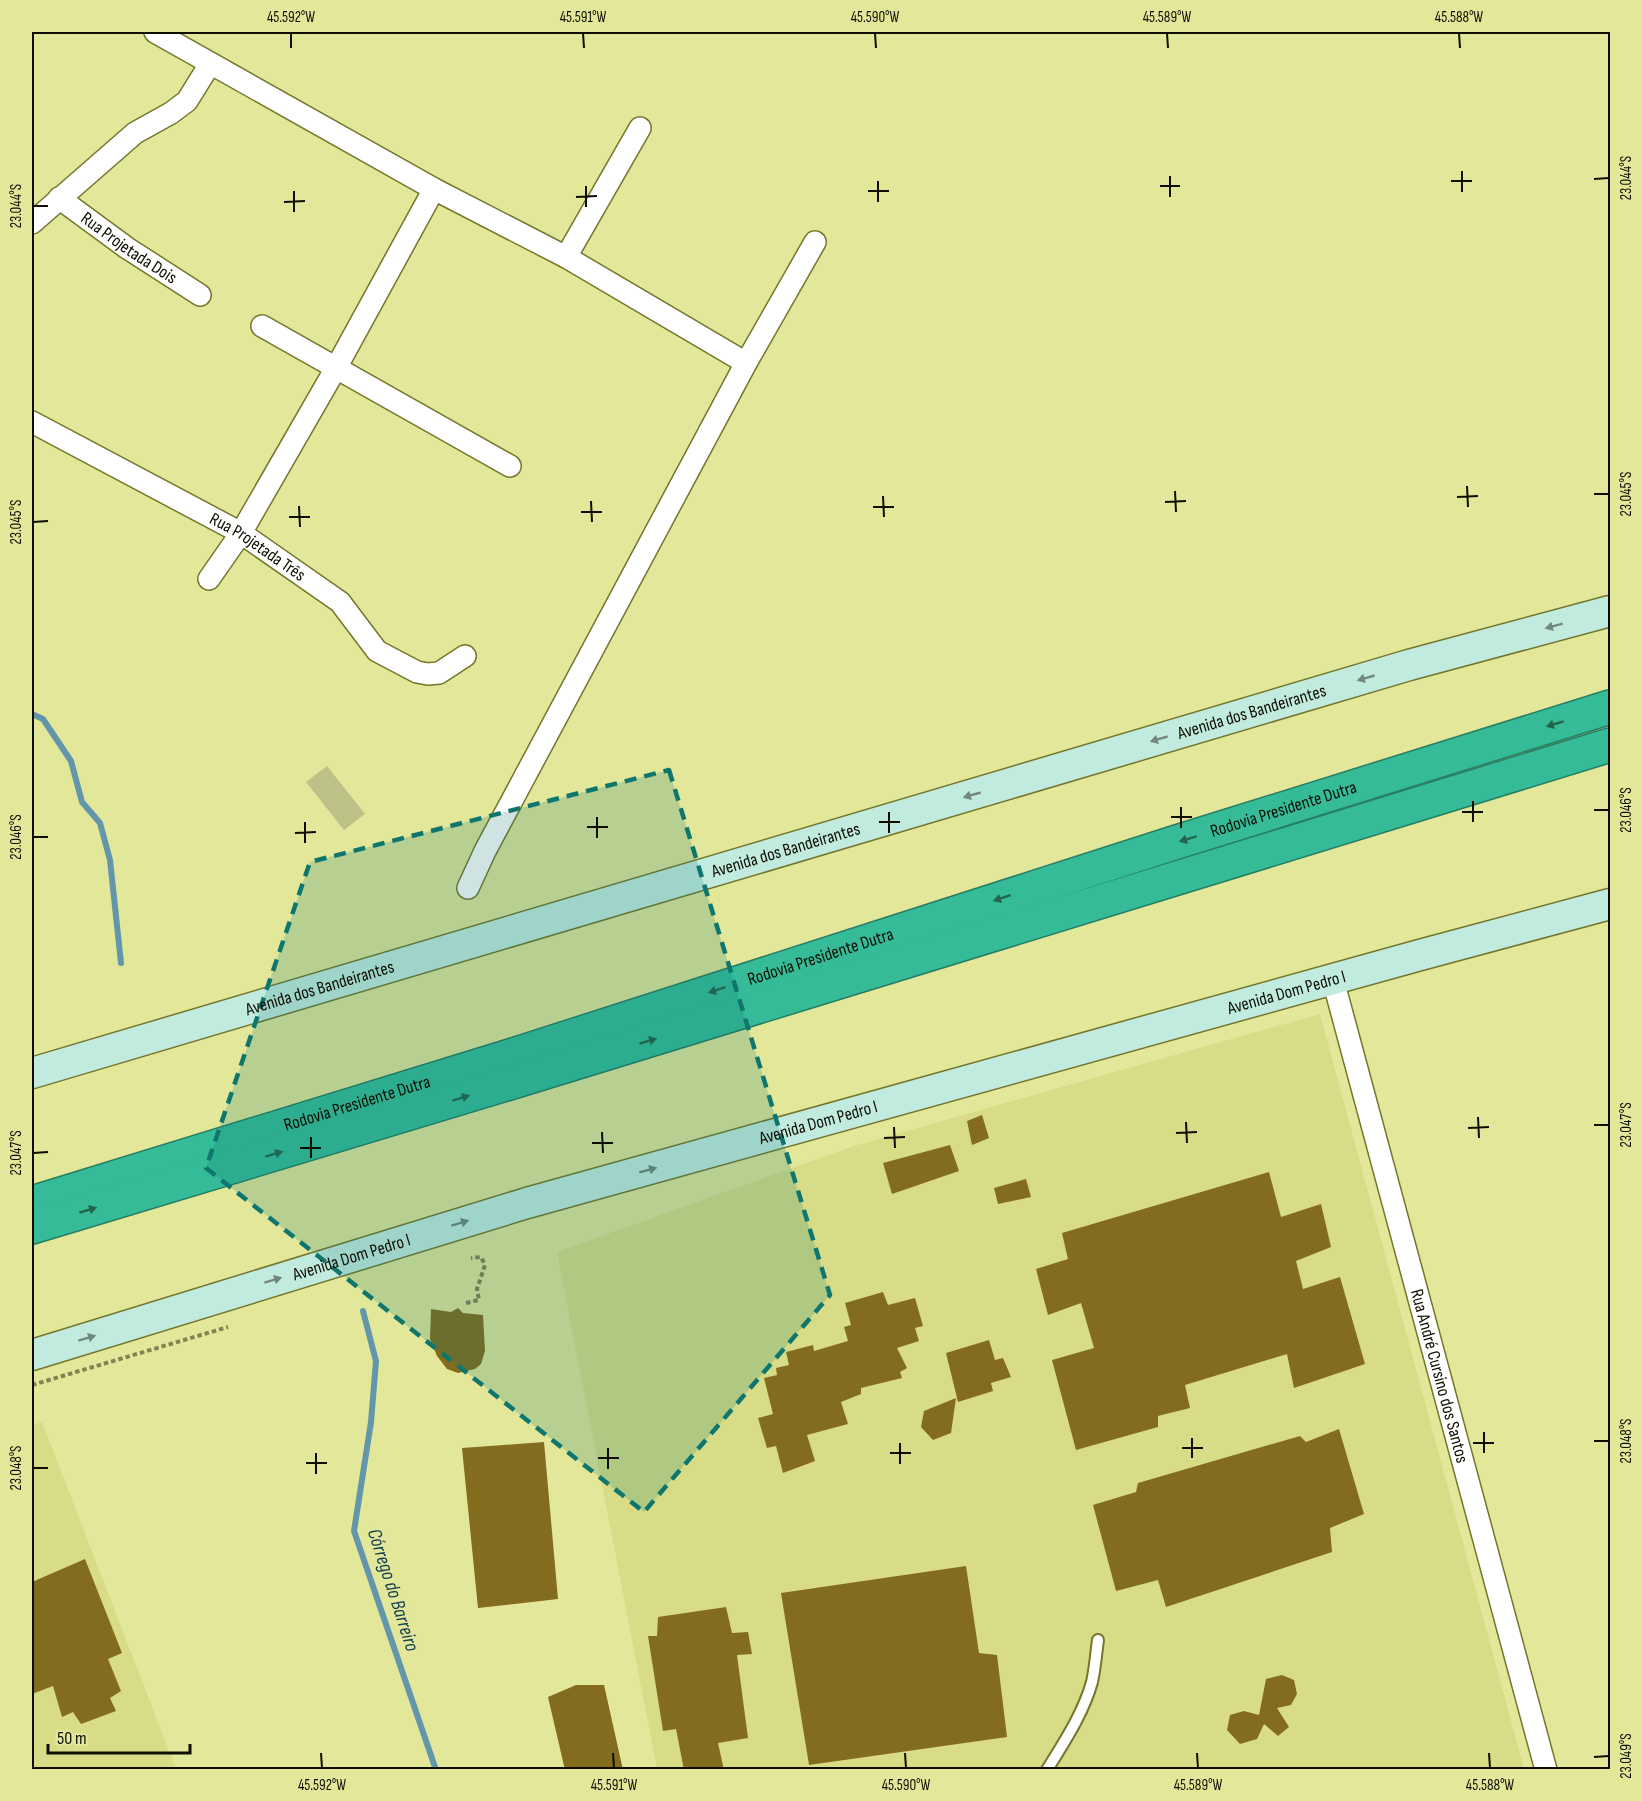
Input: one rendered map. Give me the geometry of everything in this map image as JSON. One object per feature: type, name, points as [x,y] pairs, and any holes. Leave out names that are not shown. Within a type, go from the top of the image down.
[{"type":"highway","name":"Rodovia Presidente Dutra","points":[[32,1203],[510,1056],[1177,842],[1611,707]]},
{"type":"highway","name":"Rodovia Presidente Dutra","points":[[32,1227],[516,1082],[1611,745]]},
{"type":"main road","name":"Avenida dos Bandeirantes","points":[[32,1073],[1409,665],[1611,611]]},
{"type":"main road","name":"Avenida Dom Pedro I","points":[[32,1356],[527,1203],[1611,904]]},
{"type":"street","points":[[155,32],[434,189],[566,257],[746,363]]},
{"type":"street","points":[[32,223],[135,133],[171,113],[187,101],[210,64]]},
{"type":"street","points":[[566,257],[640,128]]},
{"type":"street","points":[[209,579],[241,533],[336,368],[434,189]]},
{"type":"street","name":"Rua Projetada Dois","points":[[59,198],[127,248],[200,295]]},
{"type":"street","points":[[468,888],[485,851],[746,363],[815,242]]},
{"type":"street","points":[[262,326],[510,466]]},
{"type":"street","name":"Rua Projetada Três","points":[[32,422],[241,533],[340,602],[377,651],[417,672],[428,674],[439,673],[465,656]]},
{"type":"street","name":"Rua André Cursino dos Santos","points":[[1333,980],[1546,1770]]},
{"type":"lane","points":[[1047,1770],[1082,1709],[1092,1681],[1098,1640]]},
{"type":"path","points":[[466,1303],[479,1300],[477,1289],[485,1265],[481,1257],[471,1258]]},
{"type":"path","points":[[32,1385],[228,1327]]},
{"type":"highlighted area","points":[[669,770],[830,1295],[644,1512],[206,1168],[310,862]]},
{"type":"shaded area","points":[[327,766],[365,814],[344,830],[306,782]]},
{"type":"shaded area","points":[[1320,1014],[1524,1769],[657,1769],[557,1252],[854,1146]]},
{"type":"shaded area","points":[[42,1422],[176,1769],[32,1770],[32,1425]]},
{"type":"building","points":[[982,1115],[989,1138],[972,1145],[967,1121]]},
{"type":"building","points":[[950,1145],[959,1171],[892,1194],[883,1163]]},
{"type":"building","points":[[1269,1172],[1281,1217],[1321,1204],[1331,1247],[1296,1261],[1303,1289],[1340,1277],[1365,1364],[1294,1388],[1287,1354],[1185,1385],[1190,1408],[1158,1416],[1158,1427],[1076,1450],[1052,1360],[1094,1348],[1081,1303],[1048,1315],[1036,1269],[1068,1259],[1062,1233]]},
{"type":"building","points":[[1026,1179],[1031,1197],[998,1204],[994,1188]]},
{"type":"building","points":[[883,1292],[888,1305],[915,1298],[923,1326],[915,1328],[919,1341],[897,1348],[907,1368],[900,1372],[902,1378],[861,1388],[861,1394],[841,1402],[848,1424],[807,1435],[815,1461],[783,1473],[776,1446],[767,1448],[758,1418],[773,1414],[764,1378],[777,1375],[776,1368],[789,1365],[786,1352],[813,1345],[814,1351],[848,1341],[844,1327],[851,1325],[845,1303]]},
{"type":"building","points":[[458,1308],[463,1313],[483,1315],[485,1351],[481,1364],[475,1369],[458,1373],[447,1369],[437,1356],[430,1339],[431,1309],[451,1312]]},
{"type":"building","points":[[989,1340],[995,1360],[1003,1358],[1011,1377],[991,1383],[993,1391],[958,1402],[946,1353]]},
{"type":"building","points":[[956,1398],[951,1433],[933,1440],[921,1427],[924,1411]]},
{"type":"building","points":[[1339,1429],[1364,1514],[1330,1528],[1332,1552],[1166,1607],[1158,1580],[1116,1591],[1093,1505],[1136,1492],[1138,1483],[1300,1436],[1306,1442]]},
{"type":"building","points":[[544,1442],[558,1599],[478,1608],[462,1448]]},
{"type":"building","points":[[85,1559],[122,1653],[108,1659],[121,1691],[110,1698],[116,1711],[81,1724],[73,1712],[62,1717],[53,1686],[32,1694],[32,1582]]},
{"type":"building","points":[[966,1566],[979,1653],[997,1655],[1007,1737],[809,1765],[781,1593]]},
{"type":"building","points":[[726,1607],[732,1633],[748,1632],[752,1654],[737,1655],[748,1738],[718,1743],[724,1770],[684,1770],[676,1729],[663,1731],[648,1636],[657,1636],[658,1617]]},
{"type":"building","points":[[1282,1675],[1294,1680],[1297,1694],[1291,1705],[1277,1708],[1289,1727],[1278,1736],[1264,1724],[1257,1739],[1240,1744],[1227,1730],[1230,1715],[1244,1711],[1259,1715],[1266,1679]]},
{"type":"building","points":[[576,1685],[604,1685],[623,1770],[565,1770],[548,1697]]},
{"type":"waterway","name":"Córrego do Barreiro","points":[[32,714],[43,719],[71,761],[82,802],[100,823],[110,860],[121,963]]},
{"type":"waterway","name":"Córrego do Barreiro","points":[[363,1311],[376,1361],[371,1422],[354,1531],[436,1770]]}]
